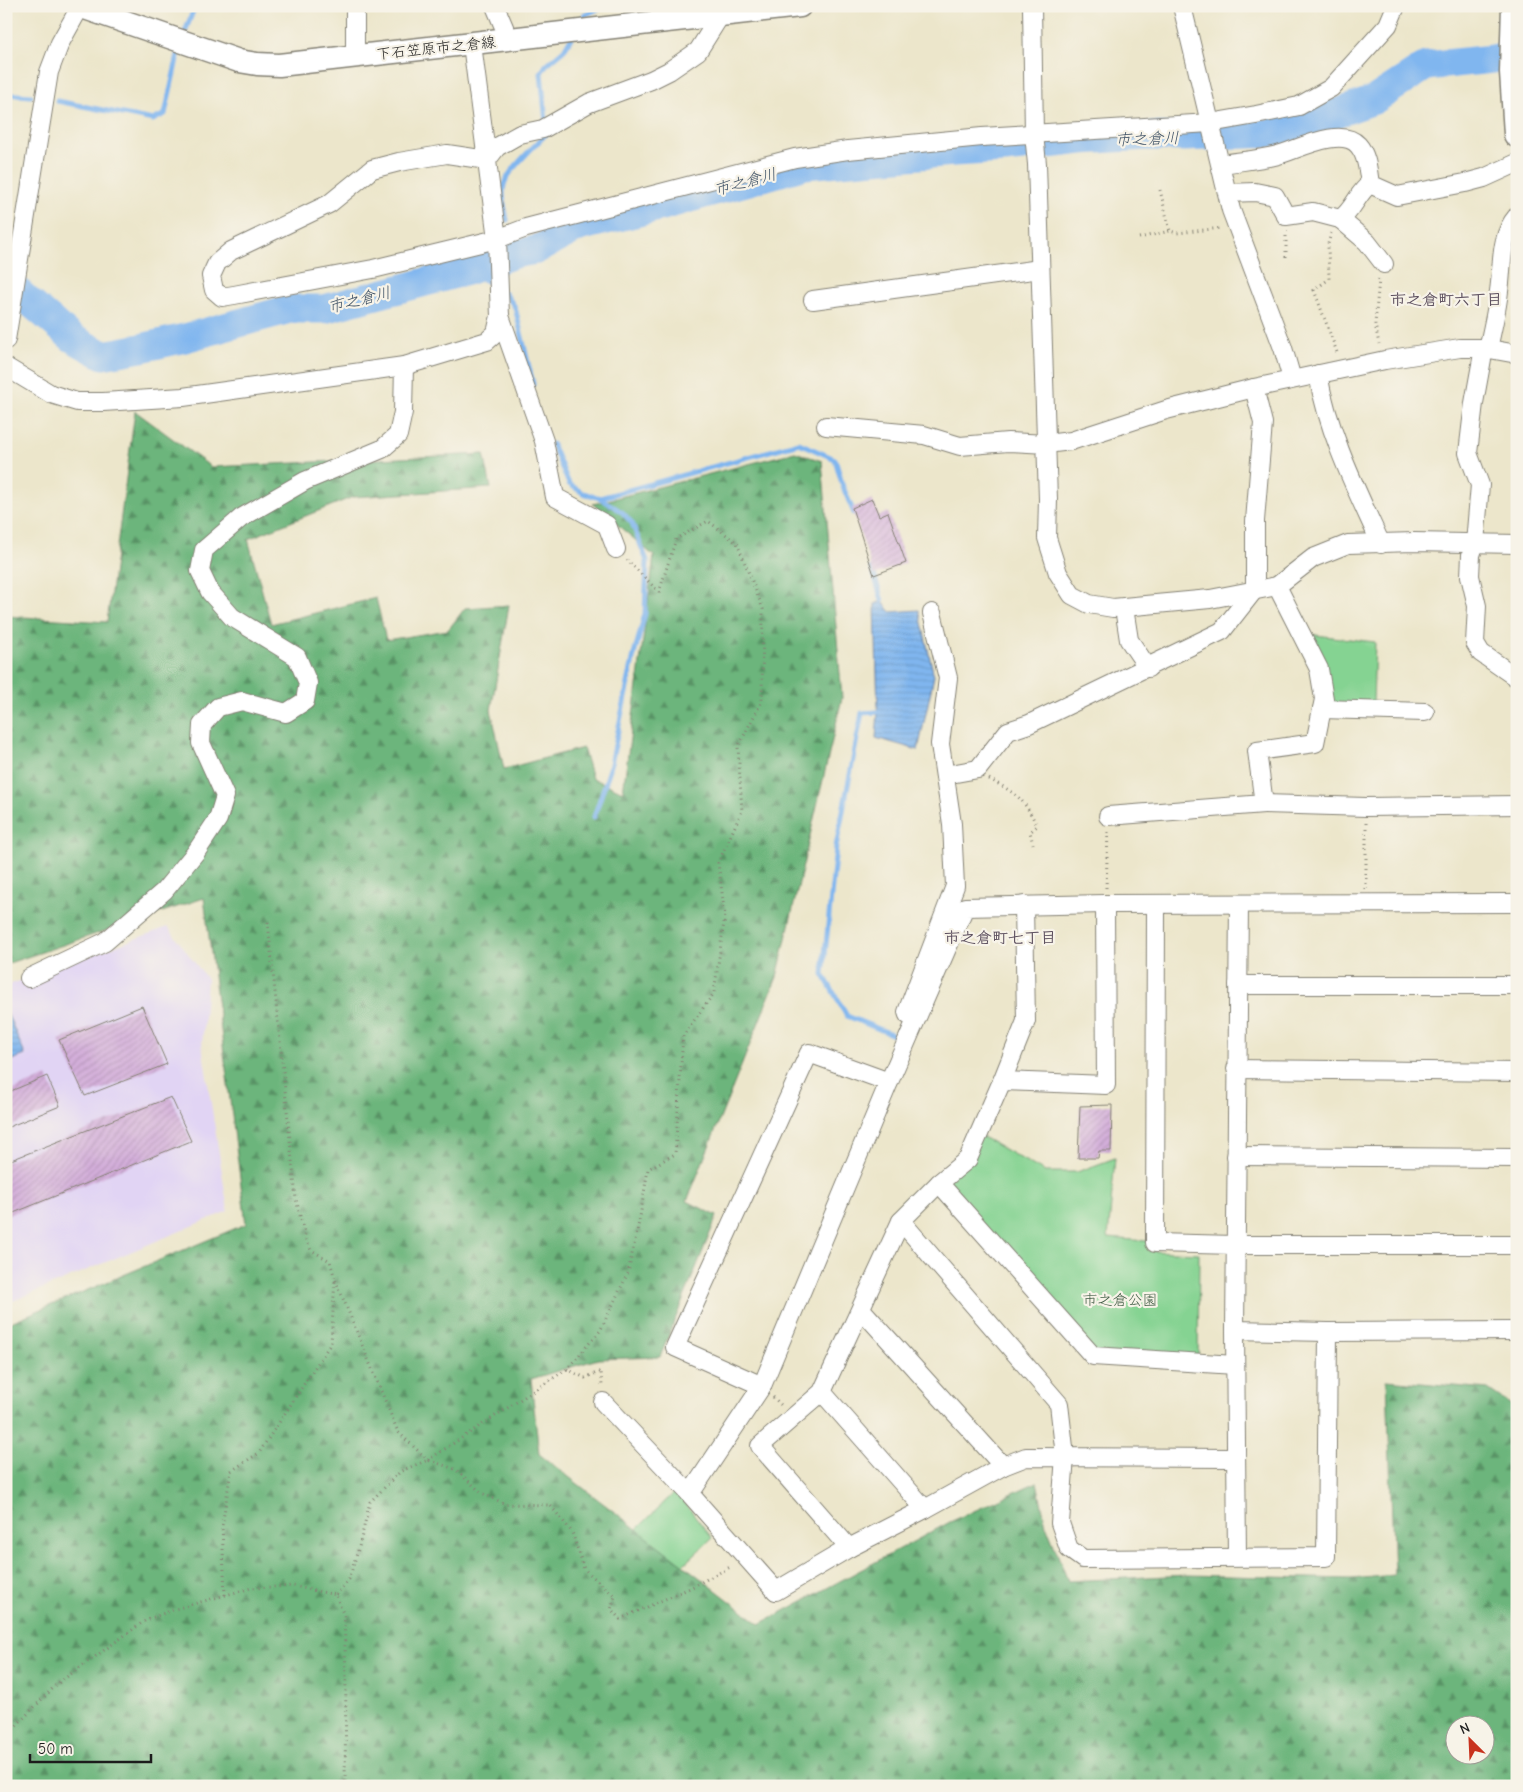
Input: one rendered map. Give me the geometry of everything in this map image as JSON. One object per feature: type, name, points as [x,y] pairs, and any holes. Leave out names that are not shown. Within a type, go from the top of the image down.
[{"type":"highway","points":[[1516,6],[1515,72],[1517,134]]},
{"type":"main road","name":"下石笠原市之倉線","points":[[89,8],[239,61],[258,64],[279,64],[562,34],[726,12],[800,6]]},
{"type":"street","points":[[354,6],[354,57]]},
{"type":"street","points":[[495,6],[509,40]]},
{"type":"street","points":[[1032,6],[1034,134],[1037,164],[1048,499],[1047,538],[1058,573],[1072,595],[1089,604],[1113,608],[1210,599],[1277,586],[1313,558],[1348,544],[1414,542],[1517,544]]},
{"type":"street","points":[[1182,6],[1210,123],[1238,226],[1283,348],[1292,379]]},
{"type":"street","points":[[487,160],[447,154],[372,169],[329,204],[232,251],[217,263],[211,276],[214,290],[222,297],[234,296],[373,269],[497,239],[526,228],[795,158],[848,150],[1034,134],[1210,123],[1256,116],[1299,106],[1331,88],[1388,25],[1396,6]]},
{"type":"street","points":[[6,340],[20,263],[49,72],[60,43],[89,8]]},
{"type":"street","points":[[487,160],[497,147],[520,134],[548,126],[590,103],[651,80],[669,71],[698,51],[726,12]]},
{"type":"street","points":[[472,44],[497,239],[500,316],[544,441],[555,498],[607,525],[616,549]]},
{"type":"street","points":[[1220,161],[1277,155],[1322,139],[1342,137],[1357,143],[1365,156],[1370,184]]},
{"type":"street","points":[[1370,184],[1397,196],[1466,183],[1484,178],[1517,164]]},
{"type":"street","points":[[1337,218],[1348,214],[1364,188],[1370,184]]},
{"type":"street","points":[[1228,192],[1255,192],[1276,196],[1286,216],[1313,212],[1337,218],[1367,242],[1384,264]]},
{"type":"street","points":[[1517,216],[1509,227],[1504,243],[1499,290],[1474,402],[1468,453],[1480,485],[1470,576],[1477,606],[1475,644],[1481,653],[1517,678]]},
{"type":"street","points":[[813,300],[1040,269]]},
{"type":"street","points":[[6,367],[52,394],[77,402],[183,397],[404,366],[487,341],[496,333],[500,316]]},
{"type":"street","points":[[826,426],[924,435],[960,446],[1008,442],[1046,444],[1071,441],[1166,410],[1254,388],[1385,360],[1460,348],[1486,349],[1517,354]]},
{"type":"street","points":[[29,978],[106,942],[164,891],[196,852],[218,819],[226,796],[201,743],[202,725],[218,707],[242,701],[286,713],[305,701],[308,683],[298,657],[232,617],[210,592],[200,571],[204,550],[241,518],[305,481],[382,449],[398,435],[403,412],[404,366]]},
{"type":"street","points":[[1318,374],[1322,399],[1349,471],[1381,544]]},
{"type":"street","points":[[944,775],[978,768],[1008,730],[1029,724],[1222,632],[1256,589],[1255,521],[1263,423],[1254,388]]},
{"type":"street","points":[[1264,804],[1257,751],[1315,743],[1324,699],[1319,669],[1277,586]]},
{"type":"street","points":[[1124,608],[1130,640],[1148,668]]},
{"type":"street","points":[[913,1027],[907,1012],[955,886],[952,824],[940,744],[948,678],[932,613]]},
{"type":"street","points":[[1322,709],[1425,712]]},
{"type":"street","points":[[1108,816],[1264,804],[1366,807],[1517,805]]},
{"type":"street","points":[[690,1494],[762,1386],[889,1082],[965,907],[1105,904],[1517,902]]},
{"type":"street","points":[[1002,1081],[1106,1085],[1105,904]]},
{"type":"street","points":[[1237,1557],[1235,1245],[1239,904]]},
{"type":"street","points":[[849,1548],[760,1446],[822,1392],[901,1221],[939,1182],[968,1159],[1026,1021],[1024,905]]},
{"type":"street","points":[[1156,905],[1155,1243],[1235,1245],[1517,1245]]},
{"type":"street","points":[[1238,985],[1517,985]]},
{"type":"street","points":[[762,1386],[675,1347],[809,1053],[889,1082]]},
{"type":"street","points":[[1236,1069],[1517,1072]]},
{"type":"street","points":[[1236,1156],[1517,1158]]},
{"type":"street","points":[[939,1182],[1093,1356],[1235,1365]]},
{"type":"street","points":[[901,1221],[1059,1404],[1065,1456],[1060,1523],[1069,1549],[1083,1559],[1326,1557],[1328,1332]]},
{"type":"street","points":[[861,1309],[1003,1466]]},
{"type":"street","points":[[1235,1330],[1328,1332],[1517,1330]]},
{"type":"street","points":[[822,1392],[925,1509]]},
{"type":"street","points":[[603,1402],[690,1494],[776,1591],[849,1548],[1003,1466],[1026,1457],[1235,1458]]},
{"type":"path","points":[[1160,190],[1170,231]]},
{"type":"path","points":[[1286,216],[1286,257]]},
{"type":"path","points":[[1337,218],[1328,244],[1329,279],[1314,290],[1344,368]]},
{"type":"path","points":[[1139,238],[1170,231],[1177,233],[1238,226]]},
{"type":"path","points":[[1384,264],[1379,278],[1375,324],[1378,342],[1385,360]]},
{"type":"path","points":[[336,1595],[349,1579],[370,1502],[400,1471],[428,1460],[567,1368],[600,1331],[628,1274],[648,1169],[675,1154],[683,1036],[714,993],[725,915],[718,863],[742,810],[738,747],[762,701],[763,609],[737,543],[708,521],[676,539],[659,592],[616,549]]},
{"type":"path","points":[[978,768],[982,776],[1011,791],[1027,805],[1037,826],[1030,832],[1033,844]]},
{"type":"path","points":[[1366,807],[1366,902]]},
{"type":"path","points":[[1105,904],[1108,816]]},
{"type":"path","points":[[268,922],[296,1199],[306,1240],[311,1250],[330,1261],[334,1279],[398,1432],[428,1460],[455,1469],[482,1493],[505,1504],[550,1505],[572,1532],[584,1569],[615,1596],[611,1609],[620,1619],[721,1573],[747,1557]]},
{"type":"path","points":[[226,1595],[222,1526],[231,1471],[259,1453],[331,1343],[334,1279]]},
{"type":"path","points":[[567,1368],[585,1378],[601,1371]]},
{"type":"path","points":[[762,1386],[793,1417]]},
{"type":"path","points":[[6,1736],[57,1684],[146,1620],[175,1609],[251,1588],[293,1586],[336,1595]]},
{"type":"path","points":[[336,1595],[344,1616],[346,1786]]},
{"type":"shaded area","points":[[168,927],[207,979],[202,1046],[228,1211],[6,1304],[6,986]]},
{"type":"green space","points":[[135,411],[211,467],[484,454],[491,488],[353,497],[248,539],[271,624],[376,598],[386,640],[448,630],[465,608],[509,605],[491,710],[504,769],[583,748],[592,778],[623,792],[654,556],[593,504],[795,452],[822,461],[842,698],[777,977],[687,1201],[717,1216],[660,1357],[598,1359],[531,1379],[539,1454],[760,1624],[950,1522],[1037,1482],[1046,1525],[1068,1581],[1187,1575],[1352,1579],[1394,1575],[1387,1380],[1488,1389],[1517,1409],[1517,1786],[6,1786],[6,1324],[246,1224],[204,898],[6,964],[6,616],[107,622]]},
{"type":"green space","points":[[1307,634],[1375,642],[1373,704],[1329,705]]},
{"type":"green space","name":"市之倉公園","points":[[979,1135],[1045,1172],[1077,1172],[1115,1158],[1108,1238],[1147,1241],[1149,1251],[1199,1253],[1198,1363],[1093,1356],[939,1183]]},
{"type":"green space","points":[[676,1491],[712,1538],[683,1565],[636,1530]]},
{"type":"water","points":[[882,601],[891,612],[919,610],[934,676],[918,750],[876,738],[878,712],[875,604]]},
{"type":"water","points":[[6,1010],[25,1055],[6,1062]]},
{"type":"building","points":[[872,499],[879,516],[888,512],[906,563],[874,575],[852,508]]},
{"type":"building","points":[[142,1006],[167,1064],[85,1096],[59,1040]]},
{"type":"building","points":[[47,1076],[60,1106],[6,1128],[6,1093]]},
{"type":"building","points":[[171,1097],[191,1141],[6,1216],[6,1162]]},
{"type":"building","points":[[1112,1105],[1111,1151],[1099,1151],[1098,1158],[1078,1158],[1080,1106]]},
{"type":"waterway","points":[[185,32],[195,6]]},
{"type":"waterway","points":[[579,24],[585,15],[604,6]]},
{"type":"waterway","points":[[546,122],[541,73],[546,65],[564,50],[571,38]]},
{"type":"waterway","points":[[57,101],[153,120],[165,114],[179,50]]},
{"type":"waterway","name":"市之倉川","points":[[6,280],[72,338],[103,355],[185,338],[290,309],[324,309],[467,271],[514,254],[536,250],[579,227],[659,207],[805,165],[1005,149],[1082,140],[1147,136],[1185,137],[1269,133],[1306,124],[1374,100],[1426,66],[1493,59],[1517,54]]},
{"type":"waterway","points":[[6,94],[31,96]]},
{"type":"waterway","points":[[507,220],[503,194],[506,179],[546,134]]},
{"type":"waterway","name":"市之倉川","points":[[512,249],[514,254]]},
{"type":"waterway","points":[[467,271],[494,285]]},
{"type":"waterway","points":[[505,293],[515,307],[533,384]]},
{"type":"waterway","points":[[600,498],[799,443],[835,459],[843,487],[854,513]]},
{"type":"waterway","points":[[552,444],[569,484],[583,493],[600,498],[622,512],[632,523],[647,561],[645,614],[633,659],[610,769],[594,817]]},
{"type":"waterway","points":[[872,568],[882,601]]},
{"type":"waterway","points":[[878,712],[862,713],[836,847],[823,974],[847,1016],[901,1038]]},
{"type":"district","name":"市之倉町六丁目","points":[[1446,299]]},
{"type":"district","name":"市之倉町七丁目","points":[[1000,937]]}]
